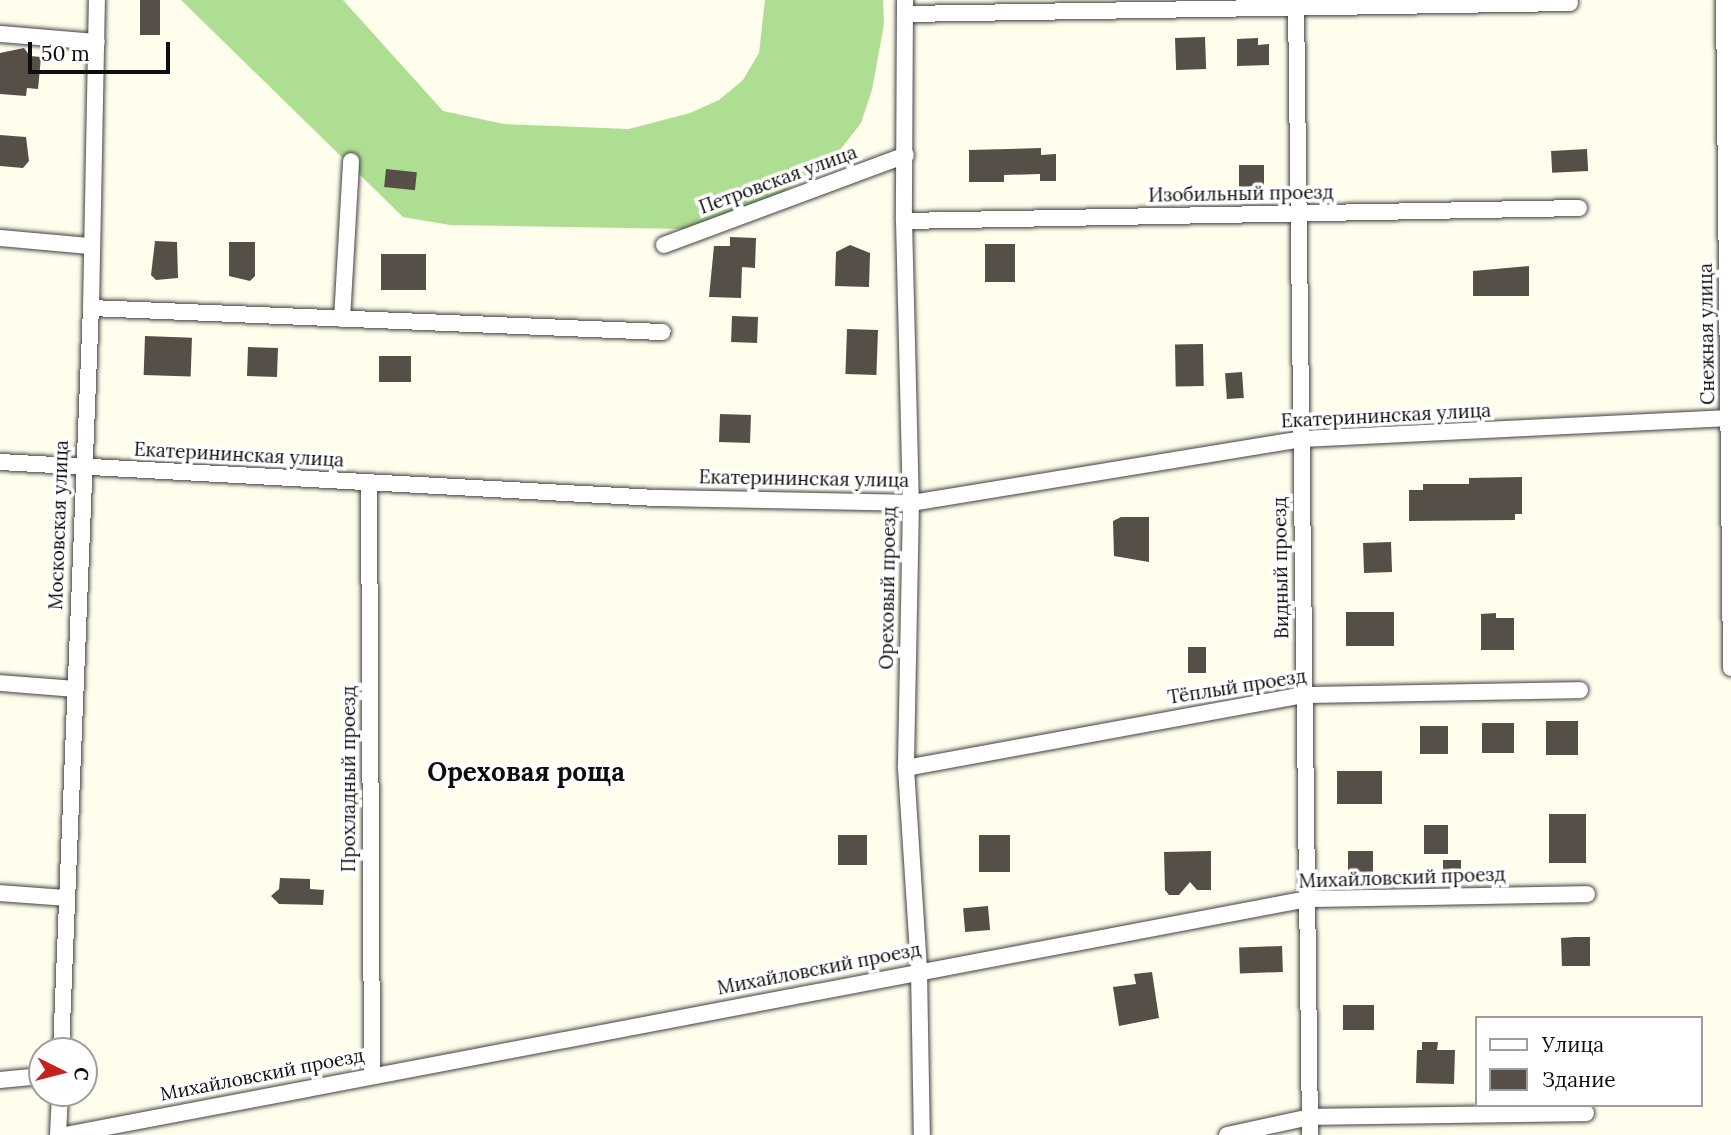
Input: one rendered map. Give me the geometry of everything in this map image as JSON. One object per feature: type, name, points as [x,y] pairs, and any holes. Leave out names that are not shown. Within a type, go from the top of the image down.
[{"type":"street","name":"Московская улица","points":[[62,1037],[82,468],[91,308],[90,246],[97,0]]},
{"type":"street","name":"Снежная улица","points":[[1724,0],[1731,668]]},
{"type":"street","name":"Видный проезд","points":[[1296,3],[1310,1135]]},
{"type":"street","points":[[905,7],[1570,3]]},
{"type":"street","name":"Ореховый проезд","points":[[905,7],[904,221],[911,503],[906,768],[919,971],[922,1135]]},
{"type":"street","points":[[0,34],[97,42]]},
{"type":"street","name":"Петровская улица","points":[[664,245],[906,155]]},
{"type":"street","points":[[342,319],[351,161]]},
{"type":"street","name":"Изобильный проезд","points":[[904,221],[1580,208]]},
{"type":"street","points":[[0,238],[90,246]]},
{"type":"street","points":[[91,308],[662,332]]},
{"type":"street","name":"Екатерининская улица","points":[[0,462],[656,498],[911,503],[1300,439],[1730,418]]},
{"type":"street","name":"Прохладный проезд","points":[[369,483],[372,1074]]},
{"type":"street","points":[[0,683],[74,688]]},
{"type":"street","name":"Тёплый проезд","points":[[906,768],[1303,695],[1580,690]]},
{"type":"street","points":[[0,893],[67,898]]},
{"type":"street","name":"Михайловский проезд","points":[[65,1135],[372,1074],[1307,899],[1587,894]]},
{"type":"street","points":[[0,1080],[28,1077]]},
{"type":"street","points":[[58,1135],[59,1107]]},
{"type":"street","points":[[1227,1135],[1310,1117],[1586,1113]]},
{"type":"green space","points":[[181,0],[343,0],[443,111],[504,124],[629,129],[690,113],[719,100],[743,80],[759,53],[765,0],[883,0],[884,24],[872,90],[861,123],[840,150],[783,192],[687,229],[450,225],[403,217]]},
{"type":"building","points":[[140,0],[160,0],[160,35],[140,35]]},
{"type":"building","points":[[1205,37],[1206,69],[1176,70],[1175,38]]},
{"type":"building","points":[[1258,38],[1258,45],[1269,44],[1269,65],[1237,66],[1237,39]]},
{"type":"building","points":[[24,48],[30,56],[41,57],[38,89],[27,88],[26,96],[0,94],[0,53]]},
{"type":"building","points":[[0,135],[26,137],[29,161],[23,168],[0,166]]},
{"type":"building","points":[[1041,148],[1041,155],[1056,154],[1056,181],[1040,181],[1040,174],[1004,175],[1004,182],[969,182],[969,150]]},
{"type":"building","points":[[1587,149],[1588,171],[1552,173],[1551,151]]},
{"type":"building","points":[[1239,165],[1264,165],[1264,188],[1239,188]]},
{"type":"building","points":[[386,169],[417,172],[415,190],[384,187]]},
{"type":"building","points":[[730,237],[756,238],[755,268],[742,267],[741,298],[709,297],[714,246],[730,246]]},
{"type":"building","points":[[155,241],[177,242],[178,278],[156,280],[151,275]]},
{"type":"building","points":[[229,242],[255,242],[255,276],[250,281],[229,276]]},
{"type":"building","points":[[985,244],[1015,244],[1015,282],[985,282]]},
{"type":"building","points":[[850,245],[870,253],[869,287],[835,286],[836,252]]},
{"type":"building","points":[[381,254],[426,254],[426,290],[381,290]]},
{"type":"building","points":[[1529,266],[1529,296],[1473,296],[1473,271]]},
{"type":"building","points":[[732,316],[758,317],[757,343],[731,342]]},
{"type":"building","points":[[847,329],[878,330],[876,375],[845,374]]},
{"type":"building","points":[[145,336],[192,338],[191,377],[144,375]]},
{"type":"building","points":[[1175,344],[1203,344],[1204,386],[1176,386]]},
{"type":"building","points":[[248,347],[278,348],[277,377],[247,376]]},
{"type":"building","points":[[379,356],[411,356],[411,382],[379,382]]},
{"type":"building","points":[[1242,372],[1244,398],[1227,399],[1225,373]]},
{"type":"building","points":[[720,414],[751,415],[750,443],[719,442]]},
{"type":"building","points":[[1522,477],[1522,514],[1515,514],[1515,520],[1409,521],[1409,490],[1423,490],[1423,484],[1469,484],[1469,478]]},
{"type":"building","points":[[1121,517],[1149,517],[1149,562],[1114,556],[1113,521]]},
{"type":"building","points":[[1391,542],[1392,572],[1364,573],[1363,543]]},
{"type":"building","points":[[1346,612],[1394,612],[1394,646],[1346,646]]},
{"type":"building","points":[[1496,613],[1496,618],[1514,618],[1514,650],[1481,650],[1481,614]]},
{"type":"building","points":[[1188,647],[1206,647],[1206,673],[1188,673]]},
{"type":"building","points":[[1546,721],[1578,721],[1578,755],[1546,755]]},
{"type":"building","points":[[1482,723],[1514,723],[1514,753],[1482,753]]},
{"type":"building","points":[[1420,726],[1448,726],[1448,754],[1420,754]]},
{"type":"building","points":[[1337,771],[1382,771],[1382,804],[1337,804]]},
{"type":"building","points":[[1549,814],[1586,814],[1586,863],[1549,863]]},
{"type":"building","points":[[1424,825],[1448,825],[1448,854],[1424,854]]},
{"type":"building","points":[[838,835],[867,835],[867,865],[838,865]]},
{"type":"building","points":[[979,835],[1010,835],[1010,872],[979,872]]},
{"type":"building","points":[[1211,851],[1211,890],[1197,890],[1190,882],[1179,895],[1169,895],[1165,890],[1164,852]]},
{"type":"building","points":[[1348,851],[1373,851],[1373,874],[1348,874]]},
{"type":"building","points":[[1443,860],[1461,860],[1461,881],[1443,881]]},
{"type":"building","points":[[280,878],[310,879],[310,889],[324,890],[323,905],[279,904],[271,896],[279,889]]},
{"type":"building","points":[[988,906],[990,930],[965,932],[963,908]]},
{"type":"building","points":[[1590,937],[1590,966],[1562,966],[1561,938]]},
{"type":"building","points":[[1282,946],[1283,972],[1240,973],[1239,948]]},
{"type":"building","points":[[1152,972],[1159,1018],[1119,1026],[1113,987],[1136,984],[1134,974]]},
{"type":"building","points":[[1343,1005],[1374,1005],[1374,1030],[1343,1030]]},
{"type":"building","points":[[1422,1042],[1438,1042],[1437,1050],[1455,1050],[1454,1084],[1416,1083],[1417,1050],[1422,1050]]},
{"type":"district","name":"Ореховая роща","points":[[526,772]]}]
